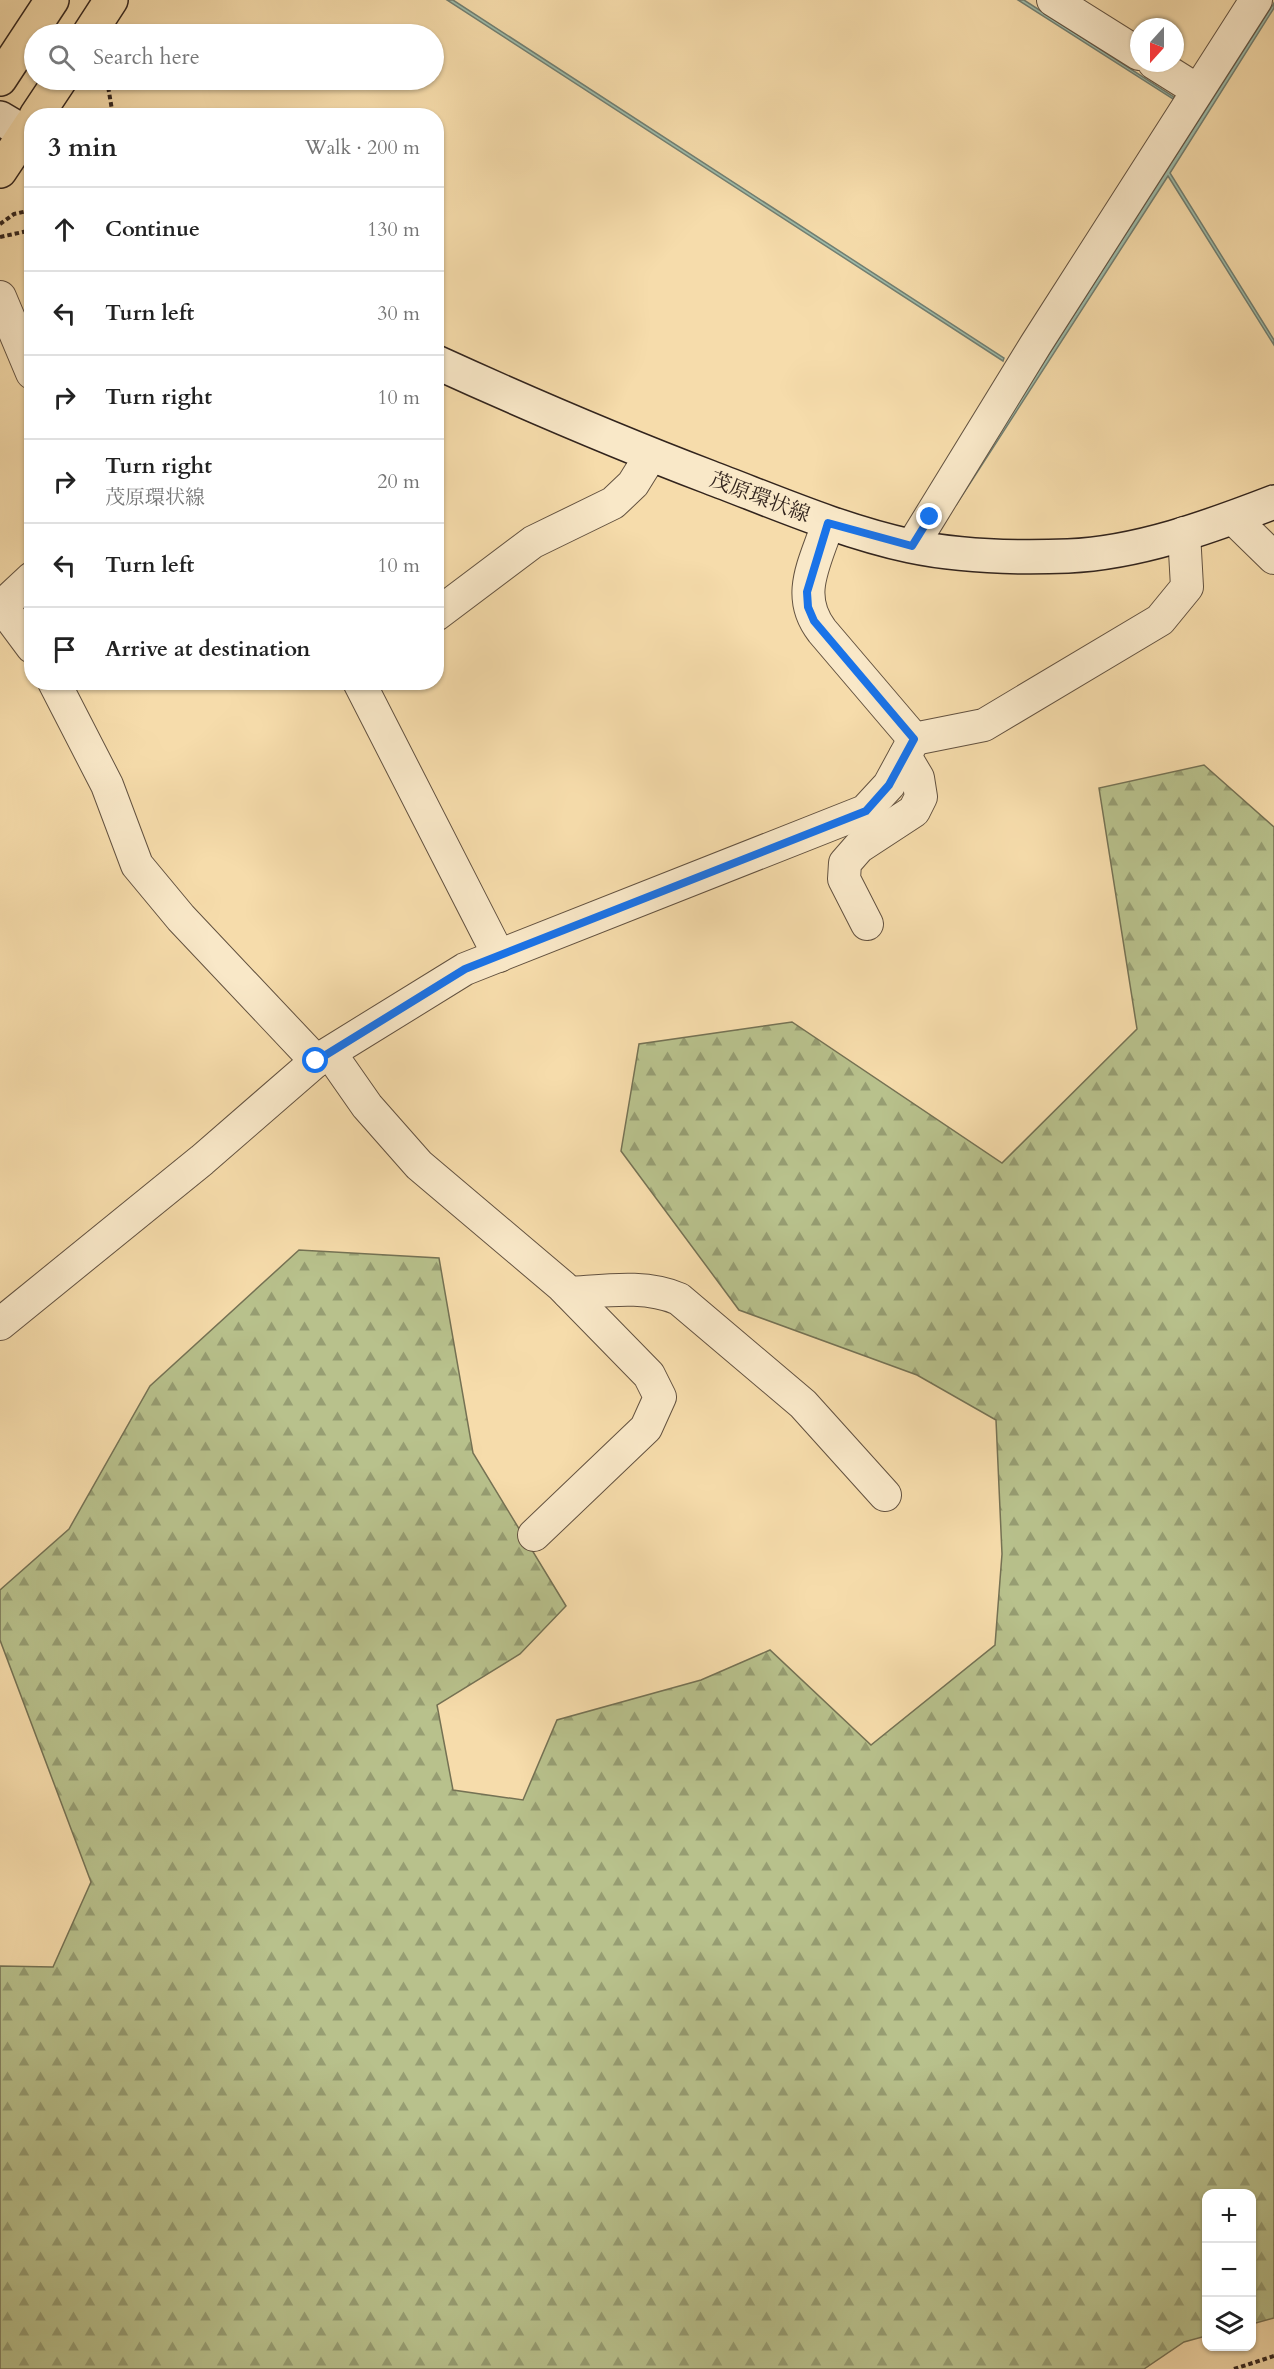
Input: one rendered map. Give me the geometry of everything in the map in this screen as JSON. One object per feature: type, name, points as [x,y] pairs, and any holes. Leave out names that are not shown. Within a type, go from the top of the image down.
[{"type":"highway","points":[[36,24],[52,0]]},
{"type":"highway","points":[[95,24],[111,0]]},
{"type":"highway","points":[[0,79],[24,43]]},
{"type":"highway","points":[[38,108],[52,90]]},
{"type":"highway","points":[[0,171],[24,127]]},
{"type":"main road","name":"茂原環状線","points":[[444,365],[651,455],[828,523],[912,546],[999,557],[1071,556],[1135,547],[1233,518],[1274,502]]},
{"type":"street","points":[[1053,0],[1130,48]]},
{"type":"street","points":[[912,546],[1036,344],[1256,0]]},
{"type":"street","points":[[1168,72],[1197,90]]},
{"type":"street","points":[[0,297],[24,354]]},
{"type":"street","points":[[444,609],[533,542],[613,503],[633,483],[651,455]]},
{"type":"street","points":[[1233,518],[1274,558]]},
{"type":"street","points":[[828,523],[807,592],[808,607],[814,621],[909,747],[921,797],[914,811],[859,847],[845,863],[844,879],[867,924]]},
{"type":"street","points":[[0,1324],[202,1160],[323,1057],[465,969],[866,811],[889,785],[909,747],[984,725],[1160,620],[1187,587],[1184,533]]},
{"type":"street","points":[[24,585],[1,605],[24,636]]},
{"type":"street","points":[[58,690],[107,785],[137,865],[181,918],[323,1057],[420,1165],[568,1293],[649,1375],[660,1397],[646,1428],[534,1535]]},
{"type":"street","points":[[363,690],[499,956]]},
{"type":"street","points":[[568,1293],[644,1290],[667,1293],[679,1299],[803,1404],[885,1495]]},
{"type":"path","points":[[108,90],[111,108]]},
{"type":"path","points":[[0,224],[14,214],[24,212]]},
{"type":"path","points":[[0,237],[24,232]]},
{"type":"path","points":[[1234,2369],[1274,2356]]},
{"type":"green space","points":[[1204,765],[1274,827],[1274,2318],[1256,2323],[1256,2189],[1202,2189],[1202,2337],[1184,2342],[1144,2369],[0,2369],[0,1966],[53,1967],[91,1882],[0,1640],[0,1590],[69,1529],[150,1386],[299,1250],[439,1258],[473,1453],[566,1606],[520,1654],[437,1705],[453,1790],[523,1800],[557,1720],[701,1680],[770,1650],[871,1745],[995,1645],[1002,1554],[996,1420],[917,1375],[739,1310],[621,1151],[639,1044],[792,1022],[1002,1163],[1137,1029],[1099,788]]},
{"type":"shaded area","points":[[447,0],[453,0],[1004,358],[1003,361]]},
{"type":"shaded area","points":[[1018,0],[1024,0],[1130,69],[1130,72]]},
{"type":"shaded area","points":[[1274,3],[1274,8],[1170,173],[1274,340],[1274,345],[1168,176],[956,505],[963,488]]},
{"type":"shaded area","points":[[1131,72],[1135,72],[1174,97],[1173,99]]},
{"type":"route","points":[[316,1061],[465,969],[866,811],[889,785],[914,739],[814,621],[808,607],[807,592],[828,523],[912,546],[930,517]]}]
